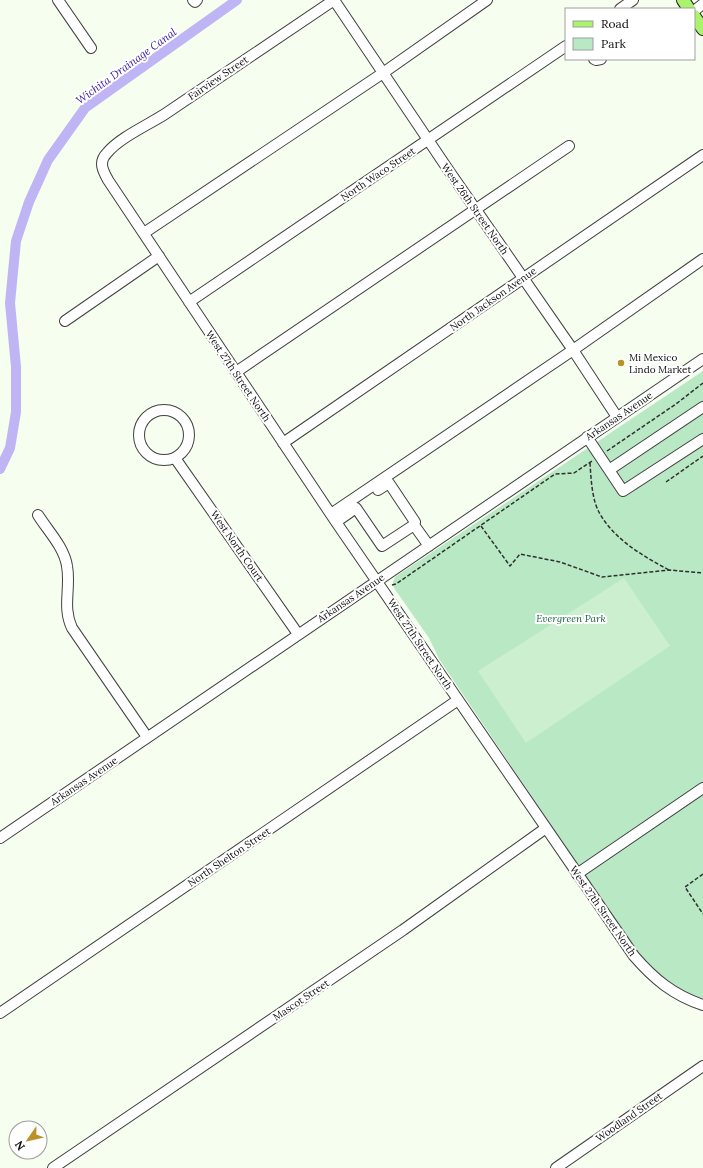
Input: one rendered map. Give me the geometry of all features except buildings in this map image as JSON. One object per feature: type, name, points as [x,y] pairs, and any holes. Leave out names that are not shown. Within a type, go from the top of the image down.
[{"type":"main road","points":[[695,17],[703,29]]},
{"type":"street","points":[[58,0],[91,48]]},
{"type":"street","name":"West 26th Street North","points":[[334,0],[428,140],[573,350],[617,417]]},
{"type":"street","name":"Fairview Street","points":[[104,157],[107,152],[122,140],[159,118],[334,0]]},
{"type":"street","points":[[144,233],[487,0]]},
{"type":"street","points":[[695,10],[703,4]]},
{"type":"street","name":"North Waco Street","points":[[189,302],[565,47]]},
{"type":"street","points":[[236,372],[569,146]]},
{"type":"street","name":"North Jackson Avenue","points":[[283,443],[703,155]]},
{"type":"street","name":"West 27th Street North","points":[[104,157],[101,164],[108,180],[333,518],[634,956],[650,974],[668,988],[703,1005]]},
{"type":"street","points":[[65,321],[159,256]]},
{"type":"street","points":[[333,518],[703,259]]},
{"type":"street","name":"Arkansas Avenue","points":[[0,838],[703,359]]},
{"type":"street","points":[[609,470],[703,407]]},
{"type":"street","points":[[163,411],[175,414],[184,421],[188,429],[189,438],[187,446],[182,453],[175,458],[160,460],[146,452],[142,446],[140,439],[142,424],[155,412],[163,411]]},
{"type":"street","points":[[587,437],[623,491],[703,439]]},
{"type":"street","name":"West North Court","points":[[175,458],[298,634]]},
{"type":"street","points":[[333,518],[356,508],[357,504],[389,483],[415,522],[414,525],[429,546]]},
{"type":"street","points":[[356,508],[382,546],[414,525]]},
{"type":"street","points":[[38,515],[62,550],[67,564],[69,576],[67,604],[70,623],[147,737]]},
{"type":"street","name":"North Shelton Street","points":[[0,1013],[458,700]]},
{"type":"street","points":[[577,874],[703,788]]},
{"type":"street","name":"Mascot Street","points":[[53,1168],[403,930],[546,828]]},
{"type":"street","name":"Woodland Street","points":[[556,1168],[703,1066]]},
{"type":"path","points":[[384,591],[392,584],[396,584],[556,474],[574,473],[600,456],[676,404],[703,382]]},
{"type":"path","points":[[666,482],[703,456]]},
{"type":"path","points":[[590,462],[590,478],[599,514],[611,529],[629,545],[646,558],[669,570]]},
{"type":"path","points":[[481,526],[510,566],[520,554],[560,562],[602,577],[669,570],[703,573]]},
{"type":"path","points":[[703,874],[685,887],[703,914]]},
{"type":"green space","name":"Evergreen Park","points":[[703,371],[703,999],[668,982],[653,970],[639,955],[439,659],[429,638],[394,588],[393,582],[395,577]]},
{"type":"green space","points":[[624,578],[670,646],[526,743],[478,671]]},
{"type":"waterway","name":"Wichita Drainage Canal","points":[[0,469],[10,448],[16,412],[16,367],[10,303],[16,241],[29,202],[48,160],[85,108],[237,0]]},
{"type":"place","name":"Mi Mexico Lindo Market","points":[[621,363]]}]
